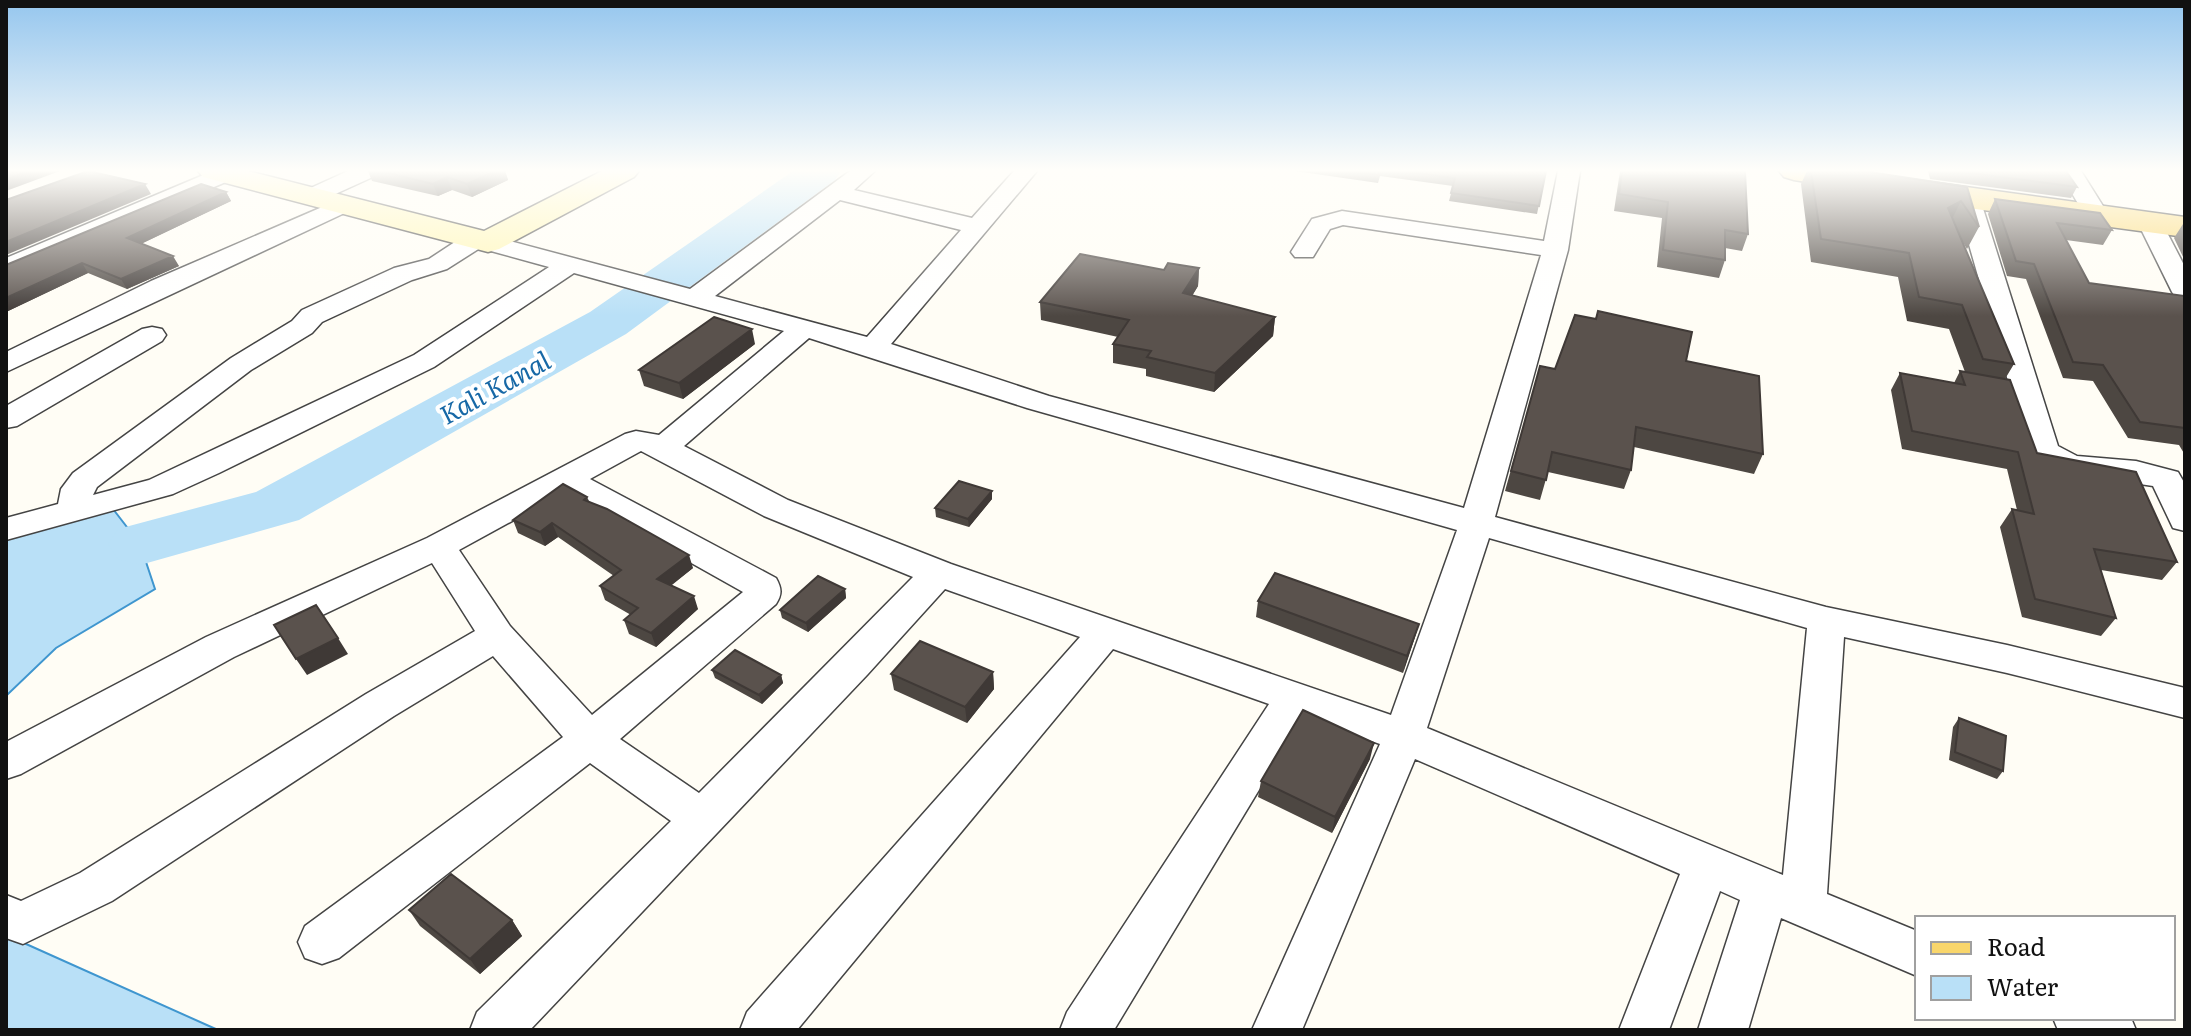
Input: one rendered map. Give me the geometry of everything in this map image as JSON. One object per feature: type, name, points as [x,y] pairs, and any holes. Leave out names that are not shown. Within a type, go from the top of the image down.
[{"type":"main road","points":[[400,219],[482,240],[525,219]]},
{"type":"main road","points":[[2136,219],[2185,227]]},
{"type":"street","points":[[6,267],[115,219]]},
{"type":"street","points":[[6,363],[160,287],[311,219]]},
{"type":"street","points":[[685,294],[795,219]]},
{"type":"street","points":[[946,219],[977,227]]},
{"type":"street","points":[[873,347],[984,219]]},
{"type":"street","points":[[1304,252],[1321,224],[1337,219]]},
{"type":"street","points":[[1351,219],[1555,250]]},
{"type":"street","points":[[1277,1030],[1404,736],[1477,522],[1555,250],[1560,219]]},
{"type":"street","points":[[1974,219],[2044,451],[2053,460],[2070,464],[2151,472],[2166,479],[2185,520]]},
{"type":"street","points":[[2149,221],[2185,292]]},
{"type":"street","points":[[78,510],[74,503],[78,489],[85,480],[241,364],[332,305],[403,274],[438,264],[482,240],[873,347],[1038,402],[1826,620],[2007,659],[2185,703]]},
{"type":"street","points":[[6,529],[161,487],[424,361],[578,268]]},
{"type":"street","points":[[663,448],[803,329]]},
{"type":"street","points":[[6,419],[152,335]]},
{"type":"street","points":[[6,762],[220,647],[439,546],[636,441],[649,442],[776,508],[938,573],[1404,736],[1915,953]]},
{"type":"street","points":[[322,942],[590,740],[763,595],[763,587],[564,478]]},
{"type":"street","points":[[439,546],[497,636],[590,740],[702,819]]},
{"type":"street","points":[[495,1030],[853,665],[938,573]]},
{"type":"street","points":[[1723,1030],[1784,900],[1826,620]]},
{"type":"street","points":[[765,1030],[1105,633]]},
{"type":"street","points":[[6,916],[23,923],[96,887],[380,705],[497,636]]},
{"type":"street","points":[[1085,1030],[1294,698]]},
{"type":"street","points":[[1644,1030],[1706,866]]},
{"type":"street","points":[[2084,1020],[2111,1030]]},
{"type":"water","points":[[113,509],[140,544],[155,589],[56,648],[6,696],[6,535]]},
{"type":"water","points":[[6,935],[218,1030],[6,1030]]},
{"type":"building","points":[[6,219],[60,219],[6,242]]},
{"type":"building","points":[[116,219],[167,219],[127,238],[173,256],[121,279],[82,263],[6,298],[6,265]]},
{"type":"building","points":[[1666,219],[1747,219],[1748,234],[1725,230],[1725,260],[1663,250]]},
{"type":"building","points":[[1818,219],[1953,219],[2014,364],[1983,359],[1962,305],[1919,297],[1909,253],[1821,239]]},
{"type":"building","points":[[2002,219],[2104,219],[2112,230],[2057,223],[2089,283],[2185,296],[2185,428],[2140,422],[2103,365],[2073,362],[2034,264],[2016,261]]},
{"type":"building","points":[[1080,254],[1164,270],[1168,263],[1199,268],[1183,293],[1275,317],[1215,373],[1147,357],[1151,351],[1113,344],[1129,320],[1040,302]]},
{"type":"building","points":[[1598,311],[1692,332],[1686,361],[1759,376],[1763,454],[1636,427],[1631,470],[1552,452],[1546,480],[1511,471],[1540,366],[1555,369],[1575,315],[1596,319]]},
{"type":"building","points":[[714,317],[752,329],[679,383],[639,370]]},
{"type":"building","points":[[1960,371],[2010,380],[2037,453],[2136,472],[2177,562],[2094,549],[2116,618],[2035,599],[2012,509],[2034,514],[2018,452],[1912,431],[1900,373],[1965,385]]},
{"type":"building","points":[[959,481],[992,491],[968,519],[935,508]]},
{"type":"building","points":[[563,484],[587,497],[584,500],[607,509],[689,555],[657,579],[694,596],[651,633],[624,620],[638,608],[600,586],[621,570],[552,523],[540,532],[513,520]]},
{"type":"building","points":[[1275,573],[1419,624],[1407,656],[1258,601]]},
{"type":"building","points":[[818,576],[845,589],[806,623],[780,610]]},
{"type":"building","points":[[316,605],[338,638],[296,659],[274,625]]},
{"type":"building","points":[[920,641],[993,672],[965,707],[891,674]]},
{"type":"building","points":[[735,650],[781,675],[759,695],[712,670]]},
{"type":"building","points":[[1303,710],[1374,743],[1335,817],[1261,781]]},
{"type":"building","points":[[1959,718],[2006,736],[2003,771],[1955,752]]},
{"type":"building","points":[[451,874],[512,920],[470,959],[409,910]]},
{"type":"waterway","name":"Kali Kanal","points":[[140,544],[277,506],[608,323],[753,219]]}]
